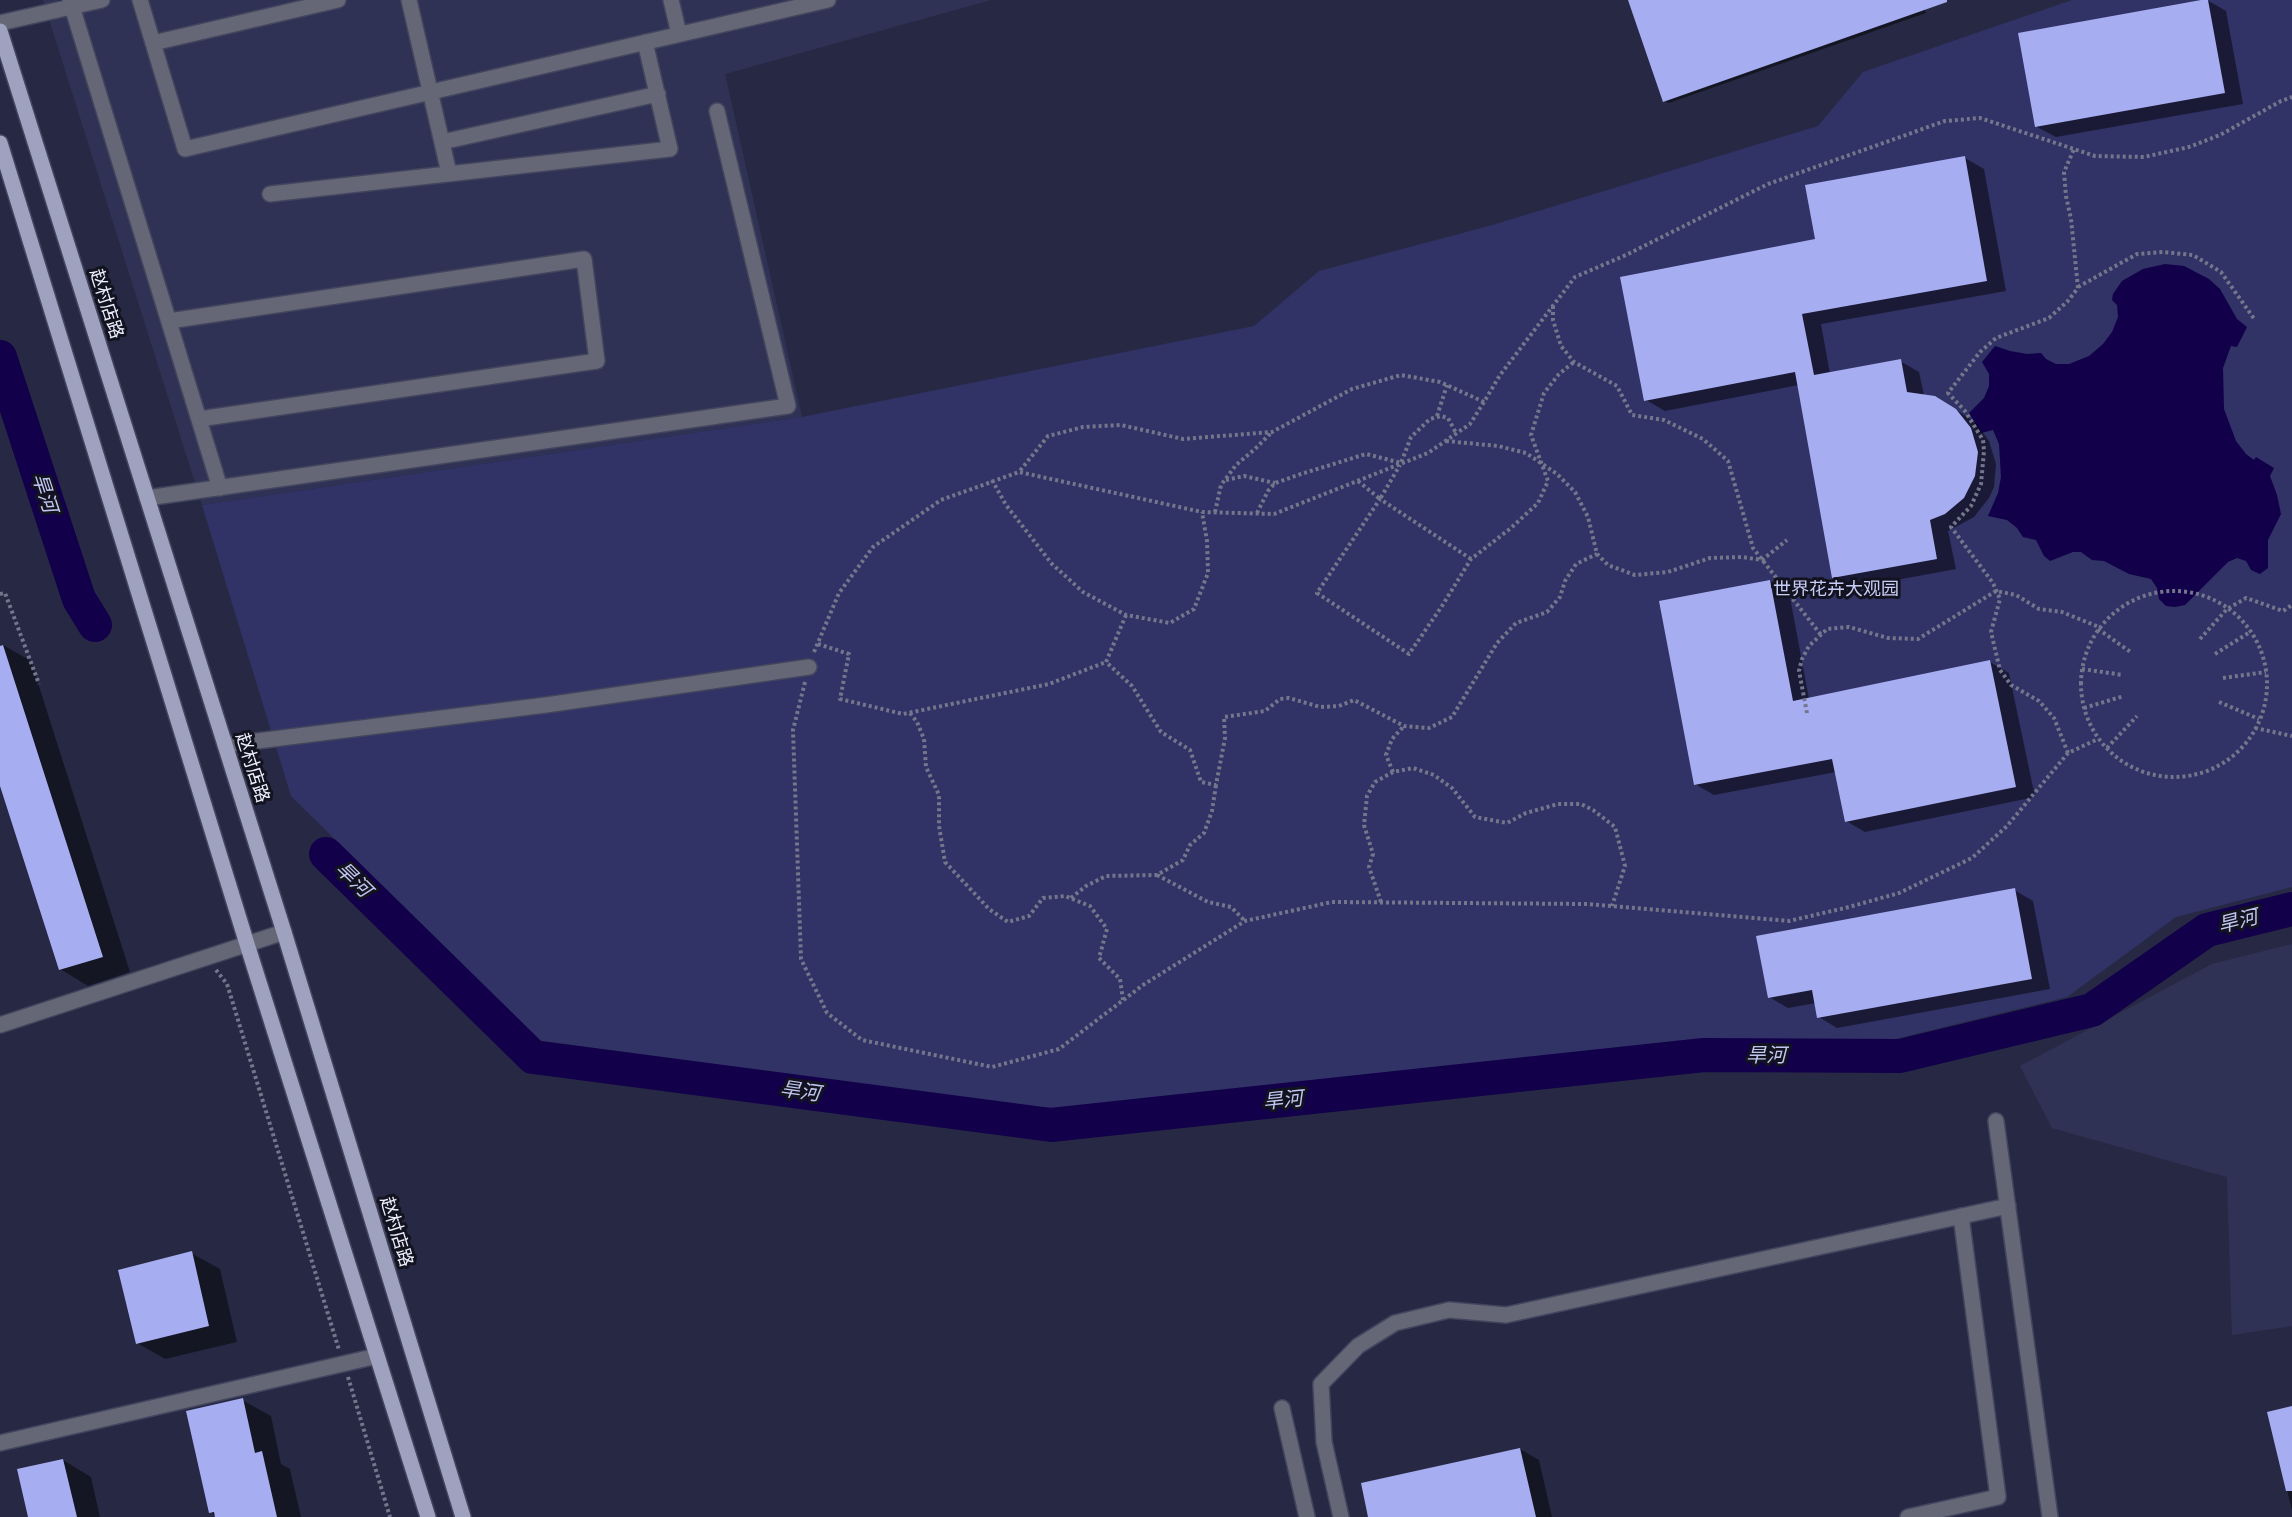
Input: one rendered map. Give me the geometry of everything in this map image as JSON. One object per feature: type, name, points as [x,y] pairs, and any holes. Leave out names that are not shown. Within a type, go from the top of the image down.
[{"type":"main road","name":"赵村店路","points":[[0,32],[284,932],[463,1517]]},
{"type":"main road","points":[[0,144],[247,944],[428,1517]]},
{"type":"street","points":[[0,23],[71,3],[102,0]]},
{"type":"street","points":[[140,0],[185,149],[828,0]]},
{"type":"street","points":[[267,0],[271,16]]},
{"type":"street","points":[[153,44],[338,0]]},
{"type":"street","points":[[409,0],[450,173]]},
{"type":"street","points":[[671,0],[679,34]]},
{"type":"street","points":[[71,3],[220,488]]},
{"type":"street","points":[[270,194],[670,149],[645,42]]},
{"type":"street","points":[[442,142],[658,94]]},
{"type":"street","points":[[147,498],[788,406],[717,111]]},
{"type":"street","points":[[169,321],[584,259],[597,362],[199,419]]},
{"type":"street","points":[[225,745],[546,705],[809,666]]},
{"type":"street","points":[[0,1025],[284,932]]},
{"type":"street","points":[[1996,1121],[2050,1517]]},
{"type":"street","points":[[1341,1517],[1324,1442],[1321,1384],[1358,1346],[1395,1323],[1449,1310],[1506,1315],[2008,1206]]},
{"type":"street","points":[[1908,1517],[1998,1497],[1961,1216]]},
{"type":"street","points":[[0,1443],[377,1356]]},
{"type":"street","points":[[1282,1408],[1307,1517]]},
{"type":"path","points":[[2098,739],[2068,753],[2007,826],[1972,858],[1899,893],[1849,908],[1789,921],[1612,906],[1332,902],[1245,921],[1143,985],[1059,1050],[992,1066],[862,1040],[826,1013],[801,959],[793,730],[809,666],[839,593],[873,547],[941,500],[1019,472],[1202,512],[1274,514],[1428,453],[1470,424],[1500,375],[1575,277],[1626,255],[1768,184],[1945,121],[1980,118],[2095,156],[2144,157],[2188,147],[2220,135],[2292,97]]},
{"type":"path","points":[[2074,149],[2064,172],[2066,196],[2072,219],[2078,288]]},
{"type":"path","points":[[2068,753],[2054,718],[2039,701],[2011,685],[2000,670],[1991,633],[2000,599],[1993,583],[1951,526],[1971,506],[1981,484],[1984,451],[1983,440],[1965,411],[1948,393],[1980,352],[1996,338],[2049,318],[2082,284],[2137,254],[2163,252],[2193,255],[2221,272],[2255,320]]},
{"type":"path","points":[[1553,306],[1552,320],[1561,346],[1574,362],[1617,386],[1632,415],[1664,420],[1703,439],[1728,461],[1753,548],[1821,635]]},
{"type":"path","points":[[1456,434],[1448,418],[1437,417],[1430,419],[1411,437],[1401,464],[1380,499],[1317,593],[1409,654],[1471,559],[1511,528],[1538,503],[1548,481],[1531,435],[1544,393],[1559,374],[1574,362]]},
{"type":"path","points":[[1215,513],[1224,480],[1236,465],[1272,432],[1352,389],[1401,375],[1440,382],[1484,402]]},
{"type":"path","points":[[1437,417],[1447,385]]},
{"type":"path","points":[[1019,472],[1048,436],[1083,427],[1121,424],[1183,439],[1272,432]]},
{"type":"path","points":[[1445,441],[1498,446],[1526,453],[1557,474],[1575,492],[1588,517],[1597,554],[1608,565],[1635,575],[1668,572],[1710,558],[1742,557],[1762,560],[1786,540]]},
{"type":"path","points":[[1224,480],[1244,476],[1275,483],[1366,454],[1401,464]]},
{"type":"path","points":[[992,480],[1006,505],[1052,564],[1083,592],[1126,615],[1170,623],[1194,609],[1208,573],[1207,541],[1202,512]]},
{"type":"path","points":[[1357,481],[1380,499],[1471,559]]},
{"type":"path","points":[[1257,513],[1268,491],[1275,483]]},
{"type":"path","points":[[1071,898],[1086,886],[1106,876],[1157,875],[1183,860],[1190,845],[1204,833],[1212,811],[1225,738],[1224,717],[1265,711],[1280,699],[1289,698],[1320,706],[1339,706],[1354,700],[1404,726],[1429,728],[1452,717],[1497,643],[1516,623],[1547,612],[1560,597],[1565,581],[1576,564],[1597,554]]},
{"type":"path","points":[[1807,713],[1799,671],[1809,646],[1827,629],[1849,627],[1887,638],[1918,639],[1996,591],[2016,595],[2039,609],[2062,612],[2099,628],[2132,652]]},
{"type":"path","points":[[2185,591],[2216,600],[2242,620],[2260,647],[2266,672],[2264,711],[2249,740],[2228,760],[2202,773],[2173,778],[2145,773],[2119,760],[2098,739],[2084,708],[2080,684],[2085,655],[2099,628],[2123,605],[2153,592],[2185,591]]},
{"type":"path","points":[[0,594],[5,593],[39,684]]},
{"type":"path","points":[[2200,639],[2228,609],[2246,598],[2283,610],[2292,605]]},
{"type":"path","points":[[818,644],[849,654],[840,699],[903,714],[1049,684],[1106,662],[1126,615]]},
{"type":"path","points":[[2215,654],[2250,632]]},
{"type":"path","points":[[1106,662],[1132,686],[1161,732],[1190,750],[1201,782],[1216,784]]},
{"type":"path","points":[[2082,669],[2123,675]]},
{"type":"path","points":[[2223,678],[2266,672]]},
{"type":"path","points":[[2084,708],[2124,696]]},
{"type":"path","points":[[2219,702],[2259,719]]},
{"type":"path","points":[[910,713],[917,722],[924,739],[926,766],[939,795],[939,826],[945,862],[989,909],[1008,922],[1029,916],[1043,898],[1065,896],[1090,906],[1107,929],[1099,958],[1120,980],[1123,1000]]},
{"type":"path","points":[[2107,748],[2137,716]]},
{"type":"path","points":[[1393,772],[1386,755],[1392,739],[1404,726]]},
{"type":"path","points":[[2255,728],[2292,736]]},
{"type":"path","points":[[1382,902],[1369,867],[1373,854],[1364,825],[1367,796],[1375,782],[1393,772],[1413,768],[1434,775],[1452,788],[1475,817],[1508,823],[1526,813],[1558,804],[1581,804],[1593,810],[1615,826],[1625,866],[1612,906]]},
{"type":"path","points":[[1157,875],[1208,902],[1231,907],[1245,921]]},
{"type":"path","points":[[207,958],[227,984],[390,1517]]},
{"type":"shaded area","points":[[43,0],[991,0],[725,74],[802,417],[202,505]]},
{"type":"shaded area","points":[[2165,264],[2184,266],[2209,279],[2220,289],[2237,319],[2247,327],[2237,347],[2231,346],[2223,368],[2224,409],[2236,441],[2246,454],[2274,468],[2270,476],[2281,514],[2268,540],[2268,568],[2260,574],[2251,570],[2246,561],[2237,558],[2228,562],[2185,605],[2175,607],[2166,606],[2159,599],[2157,588],[2151,579],[2129,574],[2104,561],[2092,560],[2081,552],[2073,552],[2050,561],[2044,556],[2036,540],[2023,537],[2007,520],[1988,516],[1998,493],[2001,477],[1999,444],[1993,430],[1981,433],[1969,413],[1984,398],[1989,386],[1989,374],[1982,362],[1995,346],[2027,354],[2041,353],[2046,359],[2056,364],[2069,364],[2089,356],[2103,344],[2112,332],[2118,317],[2117,305],[2112,300],[2113,294],[2122,281],[2143,269]]},
{"type":"shaded area","points":[[2292,944],[2292,1326],[2232,1335],[2227,1177],[2052,1128],[2020,1066],[2212,964]]},
{"type":"green space","name":"世界花卉大观园","points":[[2072,0],[2292,0],[2292,887],[2176,917],[2067,997],[1887,1041],[1687,1041],[1151,1114],[1021,1106],[535,1040],[389,939],[367,871],[291,796],[202,505],[802,417],[1254,326],[1319,271],[1489,226],[1818,126],[1863,72]]},
{"type":"building","points":[[1628,0],[1947,0],[1947,2],[1663,102]]},
{"type":"building","points":[[2208,0],[2225,93],[2035,127],[2018,33]]},
{"type":"building","points":[[1965,156],[1987,281],[1802,314],[1814,375],[1901,359],[1907,392],[1935,396],[1956,409],[1971,428],[1978,452],[1975,476],[1964,498],[1945,514],[1930,520],[1937,559],[1832,578],[1795,372],[1644,401],[1620,277],[1815,239],[1805,185]]},
{"type":"building","points":[[1770,580],[1793,701],[1990,660],[2016,787],[1845,822],[1832,759],[1694,785],[1659,601]]},
{"type":"building","points":[[3,645],[103,957],[59,970],[0,786],[0,646]]},
{"type":"building","points":[[2015,888],[2032,979],[1817,1018],[1812,990],[1768,998],[1756,936]]},
{"type":"building","points":[[192,1251],[209,1326],[136,1344],[118,1270]]},
{"type":"building","points":[[243,1398],[255,1453],[262,1451],[277,1517],[215,1517],[214,1512],[209,1513],[186,1411]]},
{"type":"building","points":[[2292,1406],[2292,1491],[2286,1491],[2267,1412]]},
{"type":"building","points":[[1520,1448],[1536,1517],[1368,1517],[1361,1483]]},
{"type":"building","points":[[63,1459],[77,1517],[28,1517],[17,1469]]},
{"type":"waterway","name":"旱河","points":[[0,357],[79,599],[95,625]]},
{"type":"waterway","name":"旱河","points":[[326,854],[533,1057],[1051,1125],[1704,1055],[1900,1056],[2092,1010],[2207,930],[2292,909]]}]
